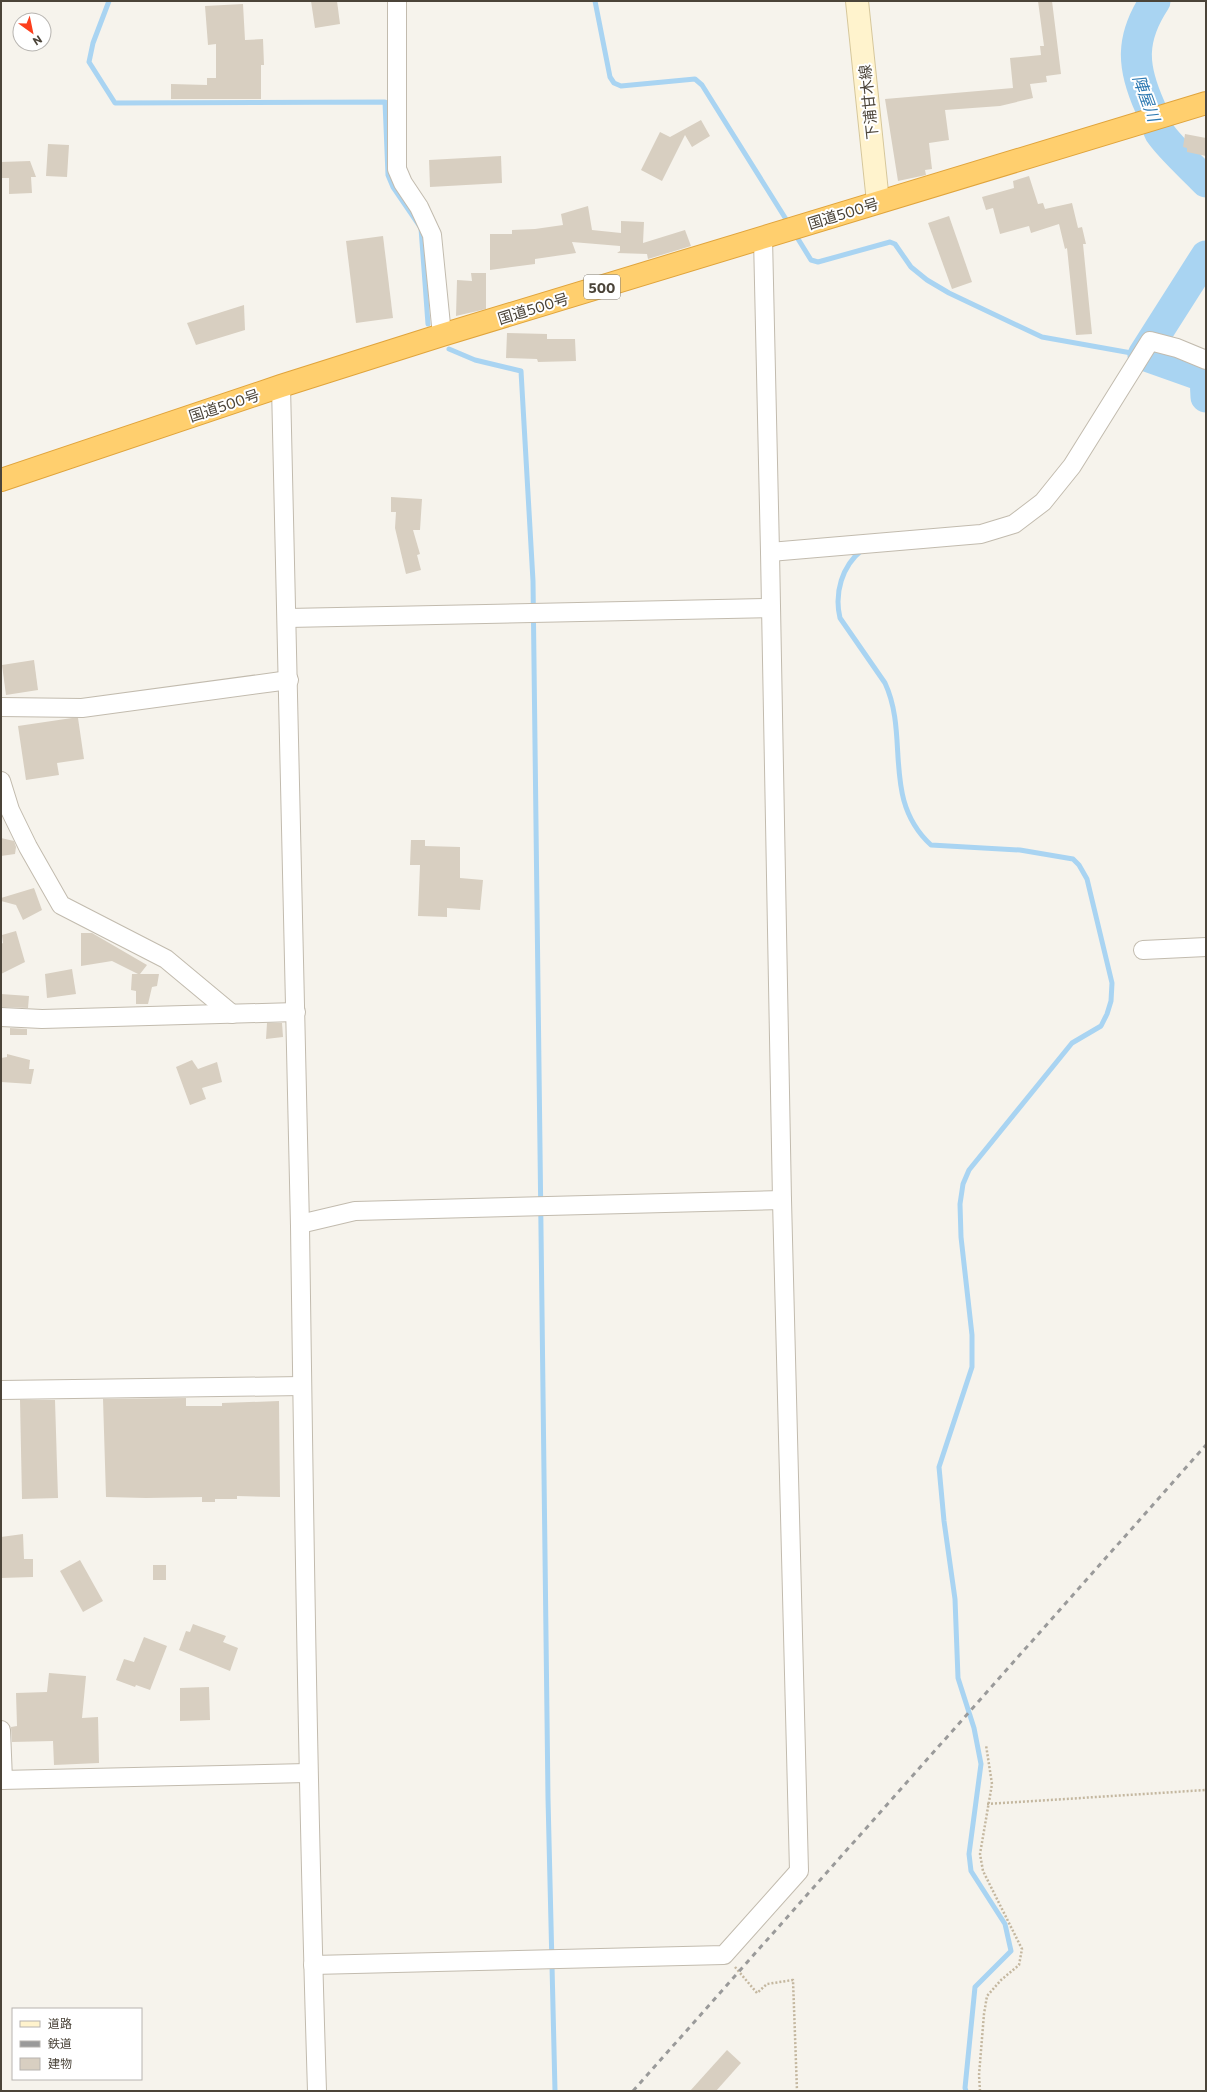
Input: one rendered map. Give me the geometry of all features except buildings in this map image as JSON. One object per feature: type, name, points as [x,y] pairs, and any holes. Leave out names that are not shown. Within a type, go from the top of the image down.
[{"type":"highway","name":"国道500号","points":[[1,480],[281,386],[878,202],[1206,103]]},
{"type":"main road","name":"下浦甘木線","points":[[857,1],[878,202]]},
{"type":"street","points":[[397,1],[398,169],[403,183],[419,207],[432,235],[442,336]]},
{"type":"street","points":[[313,1965],[724,1955],[798,1871],[782,1200],[763,238]]},
{"type":"street","points":[[770,552],[981,534],[1014,524],[1043,502],[1072,466],[1150,341],[1177,348],[1206,360]]},
{"type":"street","points":[[281,386],[288,618],[296,1012],[308,1773],[317,2091]]},
{"type":"street","points":[[288,618],[770,608]]},
{"type":"street","points":[[1,707],[82,708],[289,680]]},
{"type":"street","points":[[1,781],[10,810],[28,847],[61,905],[166,959],[232,1014]]},
{"type":"street","points":[[1144,950],[1206,947]]},
{"type":"street","points":[[1,1017],[42,1019],[296,1012]]},
{"type":"street","points":[[300,1224],[356,1211],[782,1200]]},
{"type":"street","points":[[1,1390],[302,1386]]},
{"type":"street","points":[[1,1730],[2,1780],[308,1773]]},
{"type":"path","points":[[980,2091],[978,2074],[987,1996],[1001,1980],[1018,1965],[1022,1949],[983,1871],[980,1854],[992,1784],[986,1745]]},
{"type":"path","points":[[988,1804],[1206,1790]]},
{"type":"path","points":[[724,1955],[757,1993],[767,1984],[792,1980],[797,2091]]},
{"type":"waterway","points":[[109,1],[93,43],[89,62],[115,103],[385,102],[388,175],[393,187],[421,228],[428,324]]},
{"type":"waterway","points":[[595,1],[610,77],[614,83],[621,86],[695,79],[702,85],[789,224]]},
{"type":"waterway","name":"陣屋川","points":[[1155,1],[1141,28],[1138,41],[1136,53],[1140,79],[1160,133],[1176,152],[1206,182]]},
{"type":"waterway","points":[[795,234],[811,260],[818,262],[890,242],[895,244],[911,267],[927,280],[949,293],[1042,337],[1137,354]]},
{"type":"waterway","name":"陣屋川","points":[[1206,256],[1143,355],[1205,377],[1206,397]]},
{"type":"waterway","points":[[449,349],[475,360],[521,371],[533,581],[548,1798],[555,2091]]},
{"type":"waterway","points":[[862,550],[849,564],[841,581],[838,609],[840,618],[885,683],[892,704],[896,725],[901,788],[906,808],[916,827],[931,845],[1020,850],[1073,859],[1079,865],[1087,879],[1112,983],[1111,1001],[1101,1026],[1072,1043],[969,1170],[963,1184],[960,1204],[961,1237],[972,1335],[972,1367],[939,1467],[944,1521],[955,1599],[958,1678],[974,1728],[981,1764],[969,1854],[971,1871],[1005,1924],[1011,1951],[975,1987],[965,2088],[966,2091]]},
{"type":"railway","points":[[633,2091],[1206,1445]]}]
